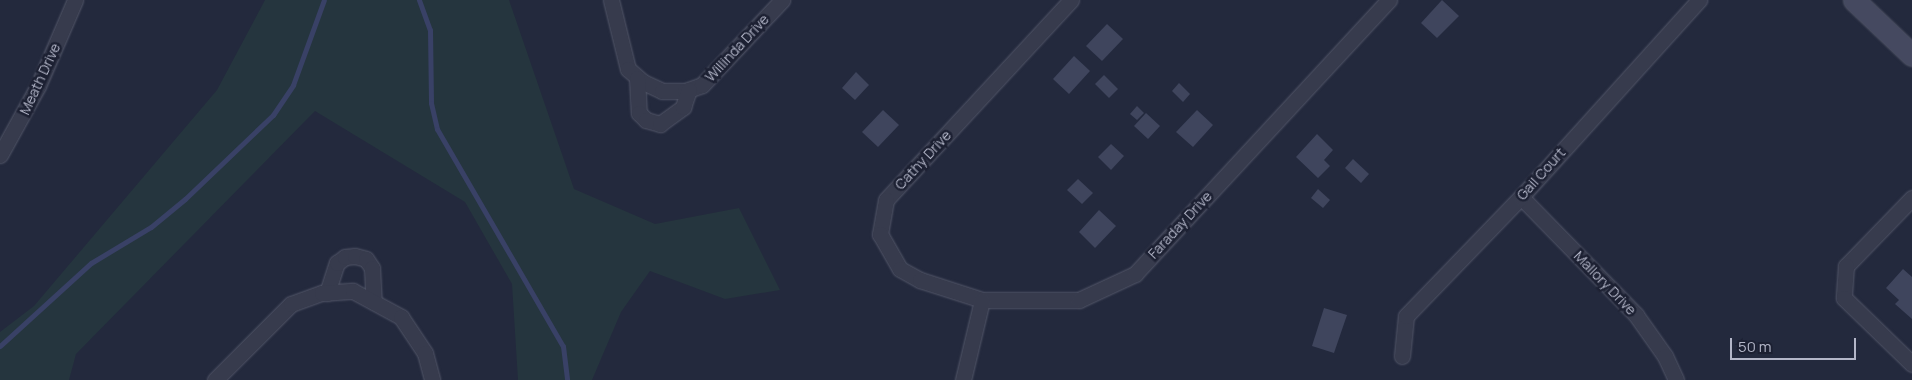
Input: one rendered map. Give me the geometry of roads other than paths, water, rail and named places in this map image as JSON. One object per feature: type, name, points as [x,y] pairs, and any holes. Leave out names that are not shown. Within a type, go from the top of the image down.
[{"type":"street","name":"Meath Drive","points":[[0,155],[38,86],[75,0]]},
{"type":"street","points":[[610,0],[628,69],[637,78],[639,113],[646,120],[660,124],[683,107],[688,90]]},
{"type":"street","name":"Willinda Drive","points":[[637,78],[662,91],[688,90],[702,85],[782,0]]},
{"type":"street","name":"Cathy Drive","points":[[982,300],[920,280],[900,270],[880,234],[886,200],[1071,0]]},
{"type":"street","name":"Faraday Drive","points":[[982,300],[1079,300],[1135,274],[1389,0]]},
{"type":"street","name":"Gail Court","points":[[1402,356],[1406,316],[1521,197],[1699,0]]},
{"type":"street","points":[[1854,0],[1912,55]]},
{"type":"street","name":"Mallory Drive","points":[[1521,197],[1636,315],[1665,356],[1676,380]]},
{"type":"street","points":[[1912,198],[1846,266],[1844,298],[1912,364]]},
{"type":"street","points":[[327,293],[337,263],[345,256],[355,256],[366,259],[372,268],[374,302]]},
{"type":"street","points":[[215,380],[291,304],[327,293],[353,291],[401,317],[416,336],[425,352],[432,380]]},
{"type":"street","points":[[963,380],[982,300]]},
{"type":"waterway","points":[[0,346],[91,263],[151,227],[185,199],[273,115],[293,85],[324,0]]},
{"type":"waterway","points":[[419,0],[430,30],[431,103],[437,129],[563,346],[567,380]]}]
